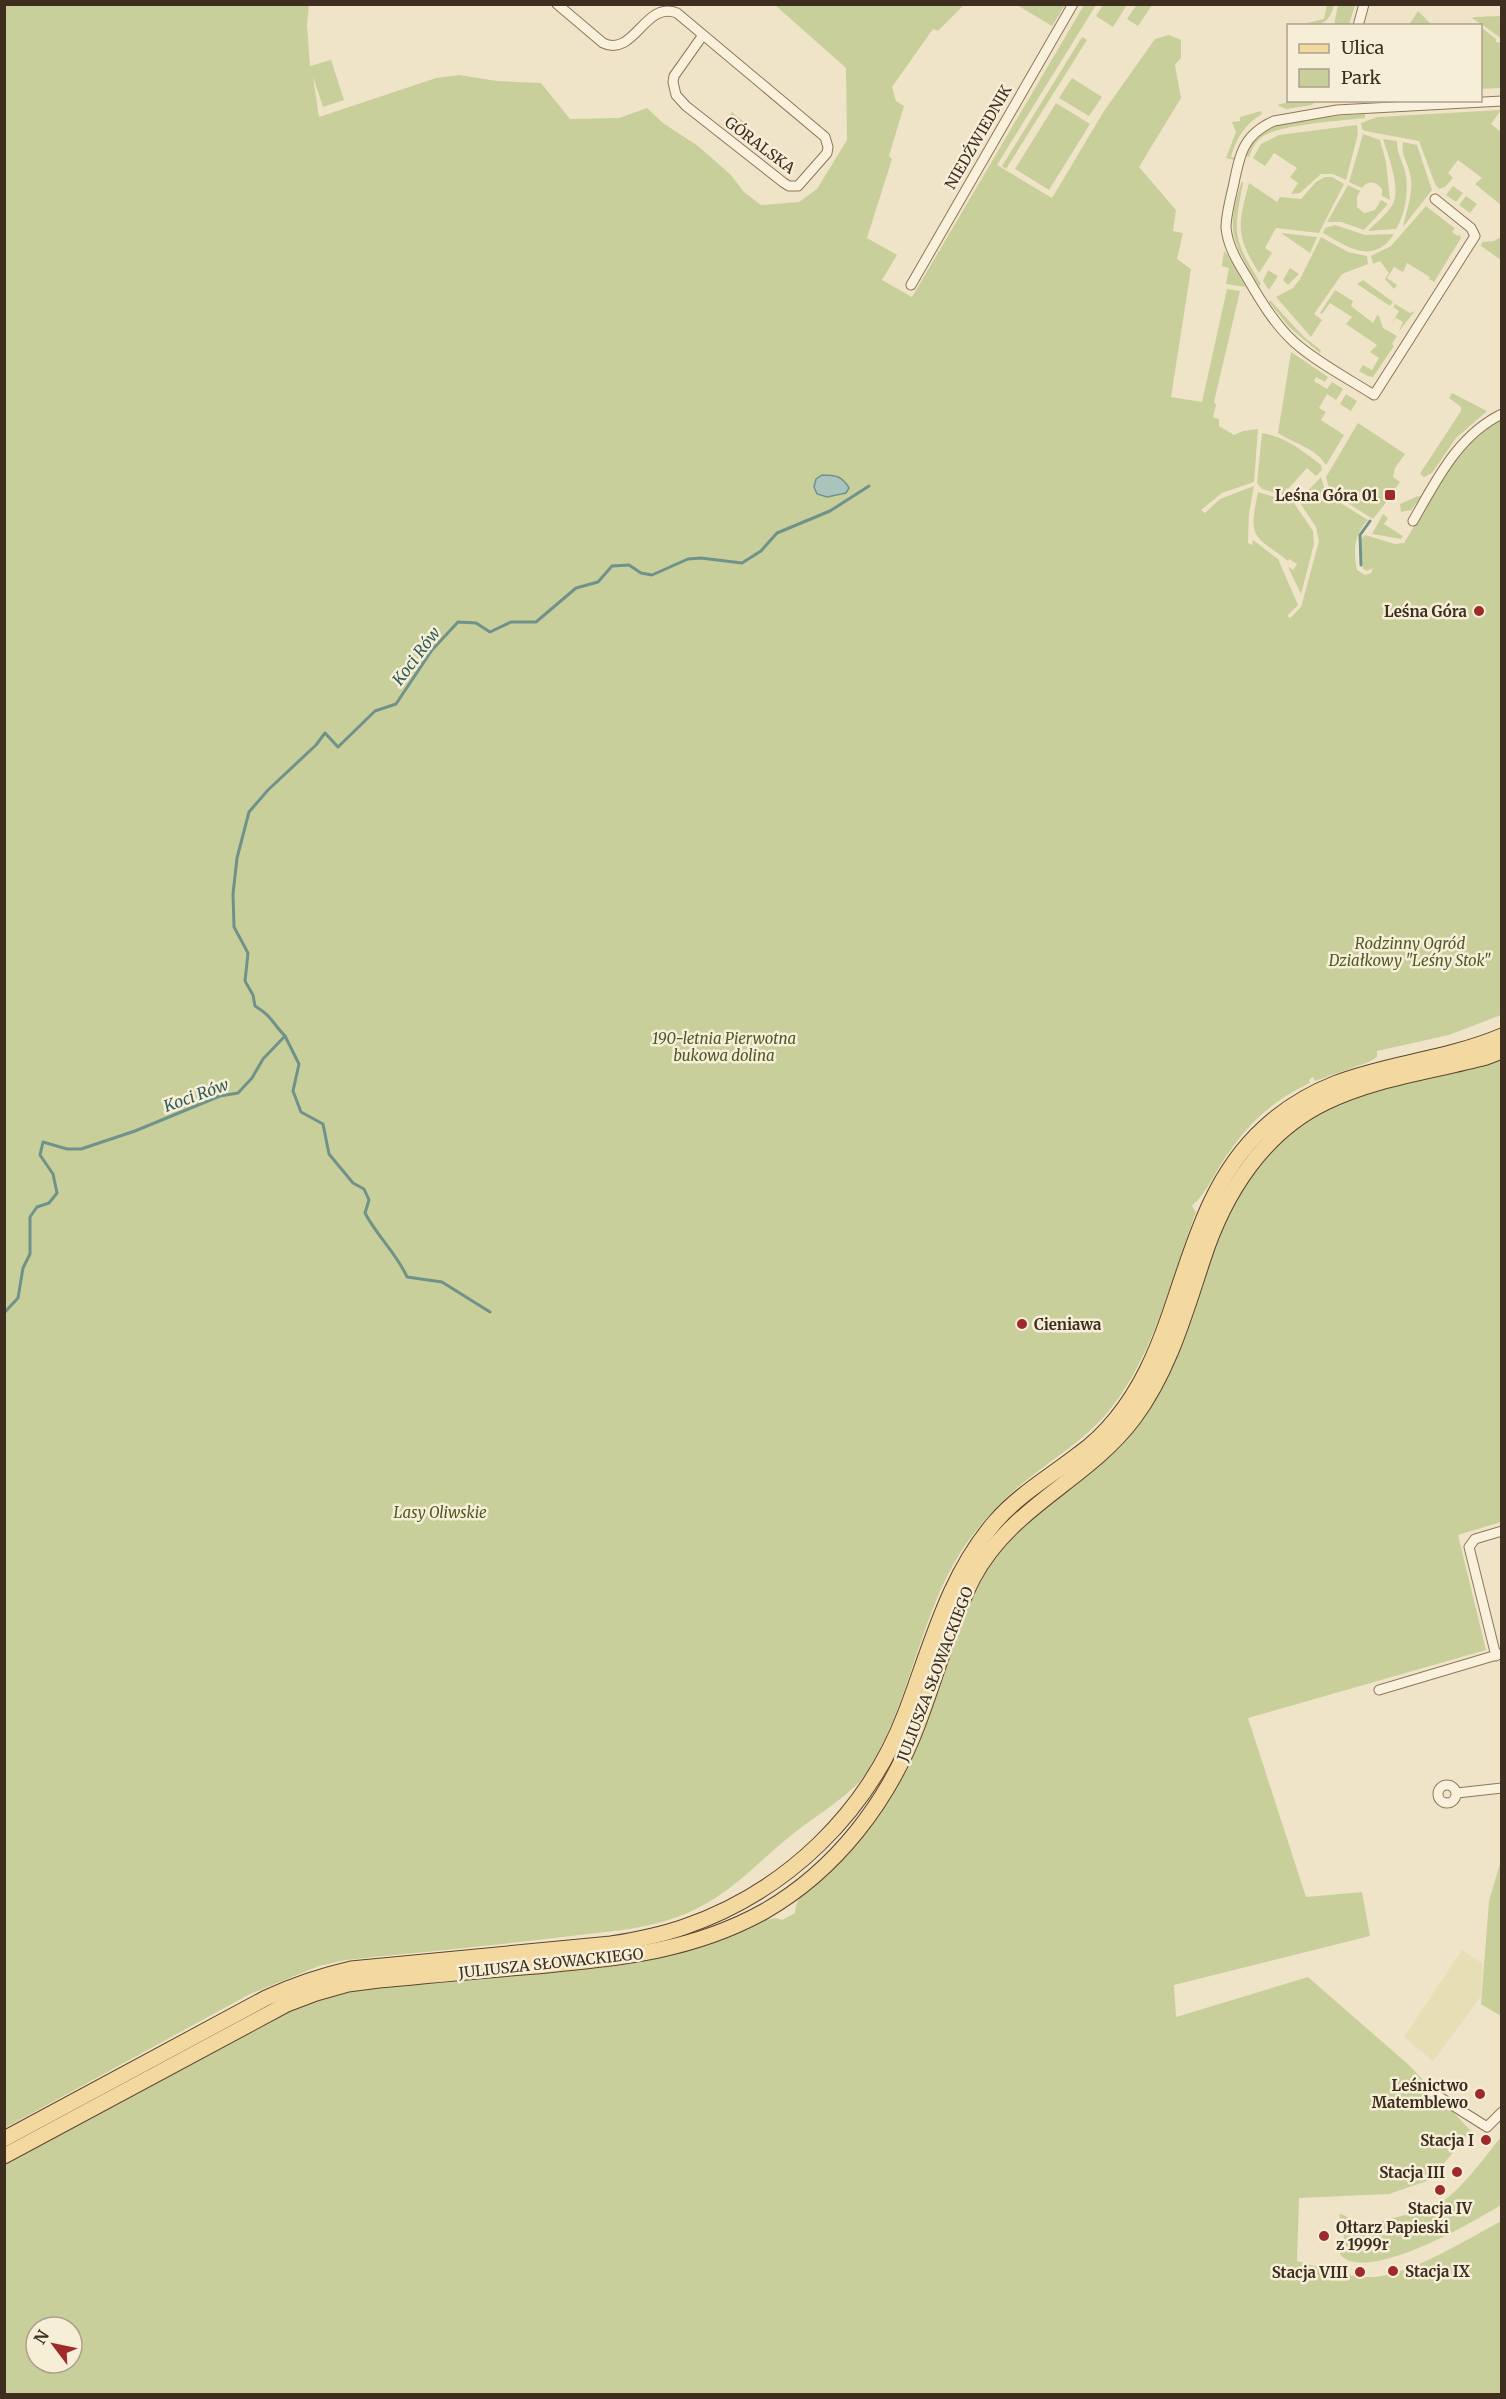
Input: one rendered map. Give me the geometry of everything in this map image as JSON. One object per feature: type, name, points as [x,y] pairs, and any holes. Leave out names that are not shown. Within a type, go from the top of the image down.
[{"type":"main road","name":"JULIUSZA SŁOWACKIEGO","points":[[4,2156],[266,1998],[296,1984],[351,1969],[611,1944],[651,1937],[682,1928],[735,1906],[770,1885],[798,1864],[843,1819],[865,1791],[884,1760],[904,1719],[952,1590],[995,1522],[1021,1497],[1102,1435],[1134,1394],[1161,1338],[1199,1226],[1210,1201],[1246,1146],[1263,1128],[1294,1104],[1346,1079],[1381,1068],[1466,1048],[1502,1036]]},
{"type":"main road","name":"JULIUSZA SŁOWACKIEGO","points":[[160,2063],[315,1993],[348,1984],[609,1959],[654,1952],[686,1945],[721,1933],[782,1901],[823,1868],[855,1834],[888,1786],[917,1728],[959,1609],[975,1575],[989,1554],[1013,1524],[1103,1453],[1134,1418],[1150,1395],[1177,1337],[1214,1227],[1234,1187],[1251,1163],[1288,1126],[1327,1101],[1381,1083],[1486,1058],[1502,1051]]},
{"type":"main road","name":"JULIUSZA SŁOWACKIEGO","points":[[4,2139],[116,2087]]},
{"type":"street","name":"GÓRALSKA","points":[[557,4],[609,46],[621,44],[651,16],[665,10],[677,13],[825,137],[827,153],[798,186],[789,186],[716,132],[676,95],[673,82],[678,69],[703,35]]},
{"type":"street","name":"NIEDŹWIEDNIK","points":[[911,285],[1073,4]]},
{"type":"street","points":[[1359,24],[1364,4]]},
{"type":"street","points":[[1482,101],[1502,101]]},
{"type":"street","points":[[1436,200],[1471,228],[1475,236],[1374,395],[1311,355],[1278,325],[1246,277],[1232,251],[1227,235],[1227,222],[1237,169],[1244,146],[1251,135],[1274,121],[1337,105],[1461,102]]},
{"type":"street","points":[[1413,521],[1461,445],[1486,422],[1502,414]]},
{"type":"street","points":[[1379,1690],[1499,1655],[1469,1547],[1475,1539],[1502,1531]]},
{"type":"street","points":[[1457,1793],[1502,1788]]},
{"type":"street","points":[[1422,2086],[1487,2127],[1502,2112]]},
{"type":"shaded area","points":[[1462,1950],[1483,1964],[1481,1996],[1433,2061],[1404,2037]]},
{"type":"green space","points":[[1137,4],[1152,5],[1138,26],[1127,19]]},
{"type":"green space","name":"Lasy Oliwskie","points":[[5,5],[309,5],[307,25],[310,66],[331,60],[344,100],[323,107],[313,77],[319,117],[436,78],[459,75],[497,81],[541,83],[570,119],[619,118],[647,108],[663,123],[698,146],[731,175],[744,192],[761,205],[799,202],[817,189],[847,140],[846,68],[775,5],[964,5],[938,31],[933,29],[892,87],[896,101],[904,106],[889,156],[892,159],[867,238],[897,255],[882,280],[912,297],[1084,5],[1096,5],[997,165],[1052,198],[1104,111],[1155,39],[1169,35],[1181,40],[1181,58],[1175,65],[1181,98],[1139,167],[1176,210],[1173,231],[1183,233],[1177,259],[1191,269],[1171,397],[1202,402],[1227,289],[1240,291],[1214,402],[1216,405],[1213,417],[1219,419],[1219,426],[1234,435],[1258,429],[1254,482],[1222,493],[1201,510],[1205,513],[1220,499],[1254,486],[1249,514],[1248,543],[1252,545],[1253,540],[1278,559],[1298,605],[1287,616],[1290,618],[1301,607],[1319,541],[1316,527],[1300,503],[1300,499],[1321,477],[1326,494],[1368,520],[1357,537],[1355,549],[1357,570],[1365,575],[1371,573],[1373,568],[1367,571],[1363,569],[1361,539],[1365,535],[1395,544],[1404,543],[1434,492],[1457,459],[1470,444],[1501,420],[1501,1015],[1449,1035],[1377,1051],[1377,1057],[1369,1062],[1315,1081],[1313,1077],[1309,1080],[1310,1083],[1270,1107],[1239,1138],[1205,1191],[1192,1206],[1196,1212],[1158,1321],[1133,1374],[1118,1398],[1093,1428],[996,1508],[981,1524],[953,1564],[930,1615],[892,1722],[865,1774],[846,1794],[794,1833],[723,1893],[710,1902],[680,1916],[631,1929],[346,1960],[319,1966],[250,1994],[5,2128]]},
{"type":"green space","points":[[1017,5],[1065,5],[1052,26]]},
{"type":"green space","points":[[1103,5],[1127,5],[1113,27],[1096,16]]},
{"type":"green space","points":[[1327,5],[1334,5],[1326,21],[1318,24],[1307,23],[1324,19]]},
{"type":"green space","points":[[1338,5],[1355,5],[1349,24],[1334,24]]},
{"type":"green space","points":[[1418,11],[1431,24],[1410,24]]},
{"type":"green space","points":[[1501,16],[1501,38],[1472,18]]},
{"type":"green space","points":[[1482,28],[1496,39],[1496,42],[1501,43],[1501,88],[1482,89]]},
{"type":"green space","points":[[1082,37],[1087,40],[1006,169],[1002,166]]},
{"type":"green space","points":[[1072,78],[1102,97],[1089,116],[1059,98]]},
{"type":"green space","points":[[1288,102],[1315,102],[1312,105],[1286,109],[1277,105]]},
{"type":"green space","points":[[1056,103],[1090,124],[1049,190],[1015,169]]},
{"type":"green space","points":[[1501,110],[1491,124],[1501,132],[1501,205],[1475,184],[1482,178],[1458,160],[1448,173],[1453,178],[1445,187],[1439,189],[1419,141],[1365,131],[1361,123],[1377,117]]},
{"type":"green space","points":[[1261,111],[1262,114],[1246,127],[1239,138],[1231,157],[1235,160],[1226,158],[1236,132],[1232,122],[1240,121],[1240,117]]},
{"type":"green space","points":[[732,112],[744,122],[735,132],[722,125]]},
{"type":"green space","points":[[1365,114],[1365,118],[1282,129],[1262,137],[1254,146],[1249,157],[1246,156],[1257,137],[1271,128],[1297,121]]},
{"type":"green space","points":[[1357,125],[1358,134],[1346,180],[1333,174],[1321,174],[1300,193],[1291,194],[1298,183],[1290,177],[1297,168],[1274,153],[1265,166],[1253,158],[1261,144],[1279,135]]},
{"type":"green space","points":[[1363,134],[1380,140],[1386,162],[1390,200],[1382,196],[1382,189],[1375,183],[1369,183],[1362,188],[1349,182]]},
{"type":"green space","points":[[1383,139],[1397,141],[1398,152],[1406,175],[1406,199],[1396,229],[1368,231],[1391,207],[1396,193],[1391,164]]},
{"type":"green space","points":[[1403,142],[1417,145],[1432,190],[1403,227],[1411,185],[1402,147]]},
{"type":"green space","points":[[1325,177],[1332,177],[1344,184],[1319,233],[1276,228],[1265,248],[1272,253],[1259,273],[1246,249],[1241,230],[1249,183],[1277,202],[1280,197],[1301,199],[1316,182]]},
{"type":"green space","points":[[1242,181],[1238,236],[1240,246],[1261,284],[1259,286],[1243,259],[1234,237],[1234,213]]},
{"type":"green space","points":[[1348,185],[1360,191],[1357,197],[1357,207],[1364,213],[1375,210],[1381,200],[1388,204],[1364,230],[1341,222],[1327,222]]},
{"type":"green space","points":[[1453,186],[1463,193],[1456,202],[1446,195]]},
{"type":"green space","points":[[1466,196],[1477,204],[1470,213],[1459,205]]},
{"type":"green space","points":[[1426,206],[1455,228],[1452,232],[1458,236],[1459,234],[1461,238],[1434,282],[1407,263],[1403,272],[1394,267],[1387,278],[1397,285],[1394,289],[1385,279],[1389,273],[1380,261],[1373,264],[1371,256],[1391,246]]},
{"type":"green space","points":[[1335,225],[1365,235],[1394,234],[1386,244],[1378,249],[1360,251],[1323,233],[1325,228]]},
{"type":"green space","points":[[1281,233],[1317,237],[1310,253]]},
{"type":"green space","points":[[1321,237],[1348,252],[1367,256],[1368,264],[1342,274],[1314,314],[1322,320],[1311,337],[1276,297],[1293,288],[1300,279]]},
{"type":"green space","points":[[1501,237],[1501,260],[1481,246],[1482,242],[1494,241]]},
{"type":"green space","points":[[1224,251],[1246,287],[1226,284],[1229,268],[1222,266]]},
{"type":"green space","points":[[1290,268],[1299,274],[1288,285],[1283,280]]},
{"type":"green space","points":[[1268,270],[1278,276],[1269,290],[1263,281]]},
{"type":"green space","points":[[1363,280],[1393,302],[1390,306],[1357,284]]},
{"type":"green space","points":[[1335,290],[1353,301],[1351,306],[1373,323],[1377,315],[1379,316],[1383,328],[1397,336],[1392,344],[1394,346],[1373,377],[1359,371],[1363,365],[1372,370],[1379,358],[1370,352],[1377,345],[1346,324],[1352,317],[1330,303],[1322,314],[1320,313]]},
{"type":"green space","points":[[1270,300],[1304,337],[1321,350],[1320,353],[1289,327],[1269,302]]},
{"type":"green space","points":[[1395,304],[1410,313],[1415,311],[1399,331],[1403,322],[1396,318],[1391,325],[1399,311],[1393,307]]},
{"type":"green space","points":[[1291,352],[1328,377],[1325,382],[1316,377],[1314,381],[1327,389],[1332,382],[1343,389],[1336,400],[1327,394],[1319,408],[1326,412],[1321,420],[1344,435],[1326,465],[1310,450],[1278,433]]},
{"type":"green space","points":[[1452,393],[1487,411],[1456,438],[1432,473],[1424,477],[1420,474],[1421,472],[1461,411],[1461,407],[1449,398]]},
{"type":"green space","points":[[1346,394],[1357,401],[1351,411],[1340,404]]},
{"type":"green space","points":[[1358,423],[1405,454],[1395,468],[1393,477],[1400,482],[1392,493],[1389,492],[1385,498],[1388,500],[1373,519],[1330,492],[1326,477]]},
{"type":"green space","points":[[1262,433],[1294,445],[1321,465],[1322,470],[1316,476],[1307,468],[1288,489],[1286,488],[1285,496],[1262,489],[1257,483]]},
{"type":"green space","points":[[1258,492],[1294,503],[1313,531],[1314,544],[1301,594],[1288,567],[1293,570],[1297,564],[1289,559],[1288,561],[1267,546],[1256,534],[1254,519]]},
{"type":"green space","points":[[1418,496],[1421,497],[1411,510],[1401,512],[1400,504]]},
{"type":"green space","points":[[1383,514],[1388,518],[1384,524],[1403,536],[1401,539],[1372,534]]},
{"type":"green space","points":[[1501,1059],[1501,1522],[1458,1535],[1486,1650],[1248,1718],[1306,1897],[1362,1892],[1370,1936],[1174,1985],[1176,2017],[1308,1977],[1410,2066],[1471,2131],[1430,2180],[1389,2194],[1299,2198],[1297,2261],[1355,2276],[1388,2275],[1439,2255],[1501,2221],[1501,2394],[5,2394],[4,2165],[288,2010],[344,1993],[383,1987],[610,1967],[657,1959],[723,1938],[766,1918],[767,1920],[776,1918],[782,1920],[795,1913],[799,1899],[855,1844],[885,1805],[902,1776],[922,1735],[966,1607],[991,1560],[1018,1529],[1034,1515],[1117,1450],[1150,1409],[1172,1365],[1216,1240],[1245,1182],[1264,1157],[1287,1136],[1311,1119],[1338,1105],[1395,1086],[1484,1066]]},
{"type":"green space","points":[[1501,1860],[1501,2016],[1481,2004],[1489,1901]]},
{"type":"green space","points":[[1501,2137],[1501,2205],[1445,2236],[1395,2257],[1372,2262],[1353,2262],[1340,2254],[1344,2238],[1339,2214],[1364,2226],[1435,2207],[1462,2184]]},
{"type":"water","points":[[822,475],[835,476],[844,481],[849,488],[846,493],[827,497],[817,494],[814,487],[816,479]]},
{"type":"waterway","name":"Koci Rów","points":[[4,1313],[18,1298],[23,1268],[30,1254],[30,1217],[37,1207],[49,1203],[57,1193],[53,1174],[40,1155],[43,1142],[67,1149],[81,1149],[135,1131],[220,1096],[238,1093],[252,1078],[263,1059],[285,1036],[269,1017],[255,1006],[253,995],[245,981],[248,953],[234,927],[233,894],[237,858],[249,812],[268,790],[316,745],[325,733],[338,747],[375,711],[396,704],[432,650],[458,622],[476,623],[490,632],[511,622],[536,622],[576,588],[598,582],[612,566],[629,565],[641,573],[652,575],[688,559],[701,558],[742,563],[761,551],[777,533],[830,511],[869,486]]},
{"type":"waterway","points":[[1361,565],[1360,535],[1370,521]]},
{"type":"waterway","points":[[285,1036],[299,1064],[293,1091],[301,1112],[323,1124],[329,1154],[353,1183],[364,1189],[369,1200],[365,1213],[407,1277],[442,1282],[490,1312]]},
{"type":"place","name":"Leśna Góra 01","points":[[1390,495]]},
{"type":"place","name":"Leśna Góra","points":[[1479,611]]},
{"type":"place","name":"Cieniawa","points":[[1022,1324]]},
{"type":"place","name":"Leśnictwo Matemblewo","points":[[1480,2094]]},
{"type":"place","name":"Stacja I","points":[[1486,2140]]},
{"type":"place","name":"Stacja III","points":[[1457,2172]]},
{"type":"place","name":"Stacja IV","points":[[1440,2190]]},
{"type":"place","name":"Ołtarz Papieski z 1999r","points":[[1324,2236]]},
{"type":"place","name":"Stacja IX","points":[[1393,2271]]},
{"type":"place","name":"Stacja VIII","points":[[1360,2272]]},
{"type":"park label","name":"Rodzinny Ogród Działkowy \"Leśny Stok\"","points":[[1410,952]]},
{"type":"park label","name":"190-letnia Pierwotna bukowa dolina","points":[[724,1046]]}]
